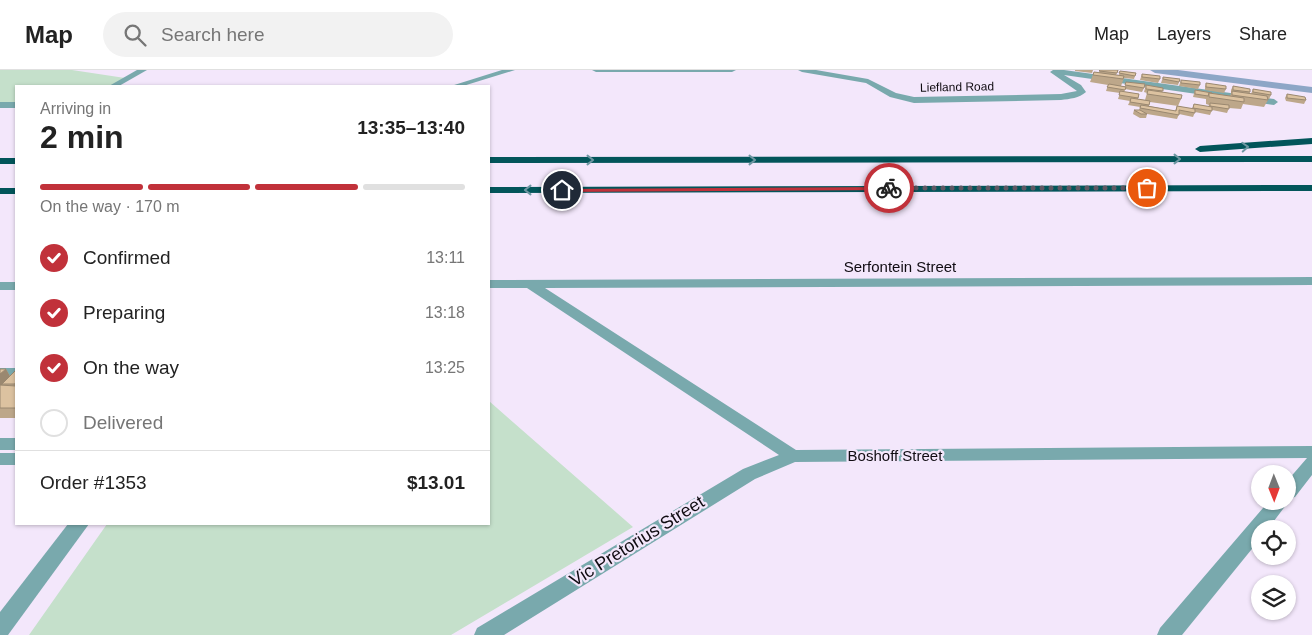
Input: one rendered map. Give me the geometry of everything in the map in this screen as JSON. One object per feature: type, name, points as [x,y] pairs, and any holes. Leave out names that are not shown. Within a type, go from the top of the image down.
[{"type":"highway","points":[[864,160],[1190,150],[1312,141]]},
{"type":"highway","points":[[490,160],[1312,158]]},
{"type":"highway","points":[[0,161],[15,161]]},
{"type":"highway","points":[[490,190],[1312,188]]},
{"type":"highway","points":[[636,190],[660,193],[1312,197]]},
{"type":"highway","points":[[0,191],[15,191]]},
{"type":"street","points":[[115,85],[143,70]]},
{"type":"street","points":[[458,85],[509,70]]},
{"type":"street","points":[[596,70],[732,70]]},
{"type":"street","name":"Liefland Road","points":[[802,70],[868,81],[893,95],[914,100],[1061,97],[1073,96],[1082,92],[1078,87],[1054,72]]},
{"type":"street","points":[[1044,70],[1176,92],[1274,102]]},
{"type":"street","points":[[0,105],[15,105]]},
{"type":"street","name":"Serfontein Street","points":[[490,284],[1312,281]]},
{"type":"street","points":[[529,283],[793,456]]},
{"type":"street","points":[[0,286],[15,286]]},
{"type":"street","points":[[0,373],[15,373]]},
{"type":"street","points":[[3,447],[15,458]]},
{"type":"street","name":"Boshoff Street","points":[[793,456],[1312,452]]},
{"type":"street","name":"Vic Pretorius Street","points":[[485,635],[749,474],[793,456]]},
{"type":"street","points":[[1296,482],[1312,463]]},
{"type":"street","points":[[1168,635],[1272,510]]},
{"type":"street","points":[[0,629],[78,525]]},
{"type":"green space","points":[[0,70],[72,70],[125,78],[112,85],[15,85],[15,103],[0,103]]},
{"type":"green space","points":[[490,402],[633,527],[451,635],[29,635],[106,525],[490,525]]},
{"type":"building","points":[[1100,70],[1118,70],[1117,73]]},
{"type":"building","points":[[1120,71],[1136,73],[1135,76],[1119,73]]},
{"type":"building","points":[[1094,72],[1124,76],[1123,79],[1093,75]]},
{"type":"building","points":[[1142,74],[1160,76],[1160,79],[1142,77]]},
{"type":"building","points":[[1163,77],[1180,79],[1179,82],[1163,79]]},
{"type":"building","points":[[1181,80],[1200,82],[1200,85],[1181,83]]},
{"type":"building","points":[[1126,82],[1145,84],[1144,88],[1125,85]]},
{"type":"building","points":[[1206,83],[1226,86],[1226,89],[1206,87]]},
{"type":"building","points":[[1109,84],[1126,87],[1125,90],[1107,87]]},
{"type":"building","points":[[1146,85],[1163,88],[1163,91],[1146,89]]},
{"type":"building","points":[[1233,86],[1250,89],[1250,92],[1233,90]]},
{"type":"building","points":[[1253,89],[1271,92],[1271,95],[1253,92]]},
{"type":"building","points":[[1148,90],[1182,95],[1181,99],[1147,94]]},
{"type":"building","points":[[1195,90],[1212,93],[1212,94],[1209,93],[1208,96],[1195,94]]},
{"type":"building","points":[[1120,91],[1139,94],[1138,98],[1119,95]]},
{"type":"building","points":[[1232,91],[1267,96],[1268,100],[1232,95]]},
{"type":"building","points":[[1209,93],[1244,98],[1244,102],[1209,97]]},
{"type":"building","points":[[1287,94],[1305,97],[1306,100],[1287,98]]},
{"type":"building","points":[[1131,98],[1150,101],[1149,105],[1130,102]]},
{"type":"building","points":[[1210,103],[1229,105],[1229,109],[1210,106]]},
{"type":"building","points":[[1194,104],[1212,107],[1212,111],[1193,108]]},
{"type":"building","points":[[1141,105],[1176,111],[1177,106],[1195,109],[1195,113],[1179,110],[1179,115],[1140,108]]},
{"type":"building","points":[[1134,110],[1140,110],[1147,114],[1141,114]]},
{"type":"building","points":[[15,371],[15,384],[2,384]]},
{"type":"building","points":[[0,385],[15,386],[15,408],[0,408]]},
{"type":"waterway","points":[[1155,70],[1312,90]]},
{"type":"way so far","points":[[889,188],[1147,188]]},
{"type":"route","points":[[562,190],[889,188]]}]
